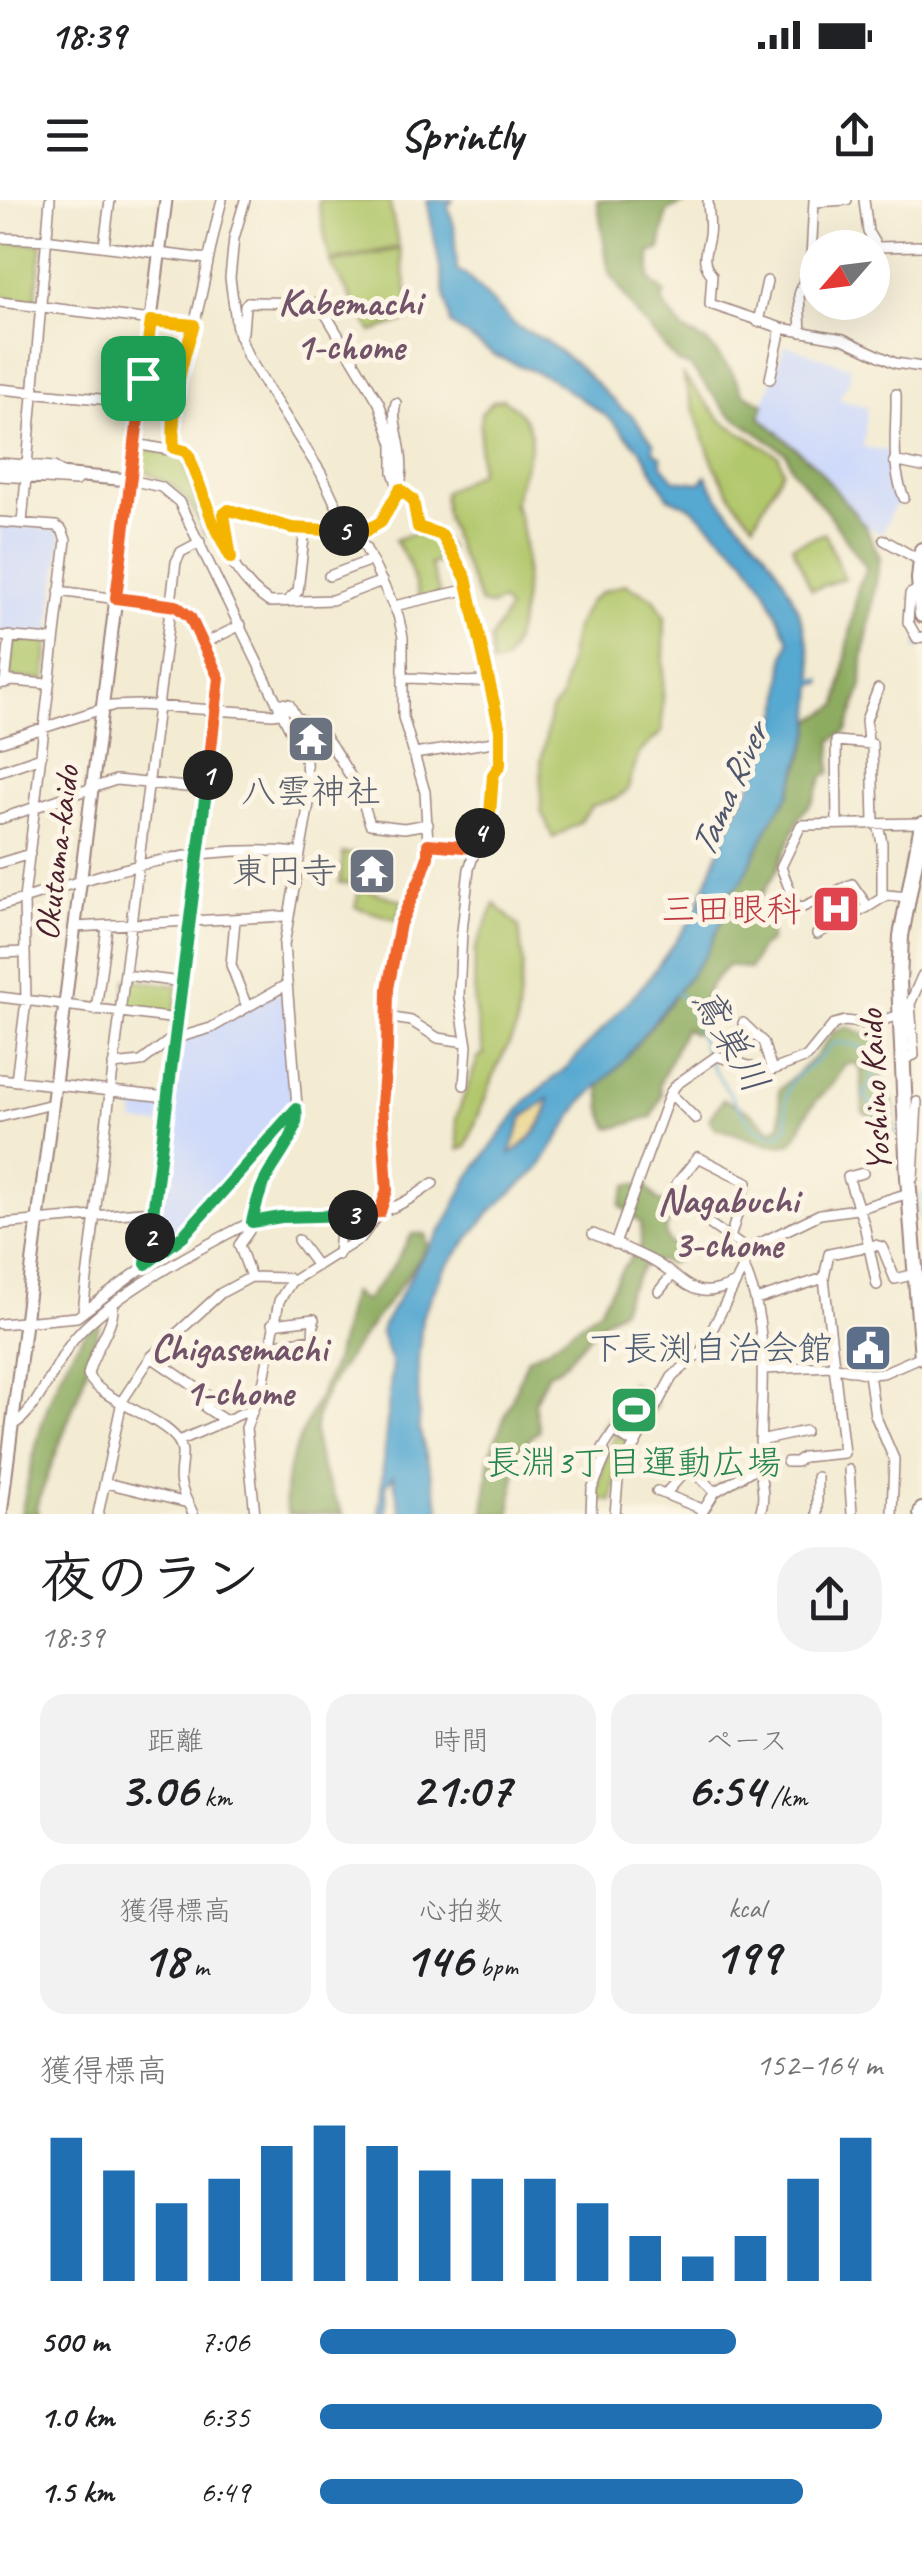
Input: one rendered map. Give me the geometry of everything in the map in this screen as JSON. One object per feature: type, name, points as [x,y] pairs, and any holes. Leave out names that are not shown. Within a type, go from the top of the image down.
[{"type":"highway","points":[[921,556],[922,614]]},
{"type":"highway","name":"Yoshino Kaido","points":[[922,824],[918,868],[908,896],[899,964],[904,1113],[911,1137],[908,1191],[917,1229],[922,1356]]},
{"type":"main road","name":"Okutama-kaido","points":[[1,1514],[5,1441],[12,1425],[166,200]]},
{"type":"main road","points":[[0,469],[130,480]]},
{"type":"street","points":[[27,465],[50,200]]},
{"type":"street","points":[[104,246],[110,200]]},
{"type":"street","points":[[174,448],[173,412],[185,350],[222,200]]},
{"type":"street","points":[[244,200],[234,238],[230,278],[233,314],[267,390],[321,473],[394,606],[403,637],[402,717],[426,792],[428,824],[428,857],[400,924],[388,989],[382,1104],[387,1190],[380,1212],[362,1238],[290,1282],[279,1301],[264,1380],[246,1438],[256,1514]]},
{"type":"street","points":[[708,200],[710,232],[704,253],[712,275],[710,304],[758,322],[844,339],[892,362],[922,367]]},
{"type":"street","points":[[800,332],[799,290],[811,258],[814,201],[847,200]]},
{"type":"street","points":[[864,200],[868,232],[877,246],[922,246]]},
{"type":"street","points":[[0,238],[206,259]]},
{"type":"street","points":[[758,322],[767,281]]},
{"type":"street","points":[[0,302],[194,325]]},
{"type":"street","points":[[240,336],[248,302],[318,303],[378,403],[393,444],[393,472],[400,489],[413,500],[418,527],[446,538],[470,589],[490,680],[500,765],[493,775],[490,814],[466,883],[460,945],[460,996],[466,1042],[464,1084]]},
{"type":"street","points":[[770,379],[781,328]]},
{"type":"street","points":[[0,389],[140,403]]},
{"type":"street","points":[[896,394],[894,472],[904,498]]},
{"type":"street","points":[[231,558],[224,514],[229,510],[305,529],[353,533],[381,522],[400,489],[402,453],[396,403]]},
{"type":"street","points":[[135,444],[185,451],[231,558],[264,600],[332,600],[382,581]]},
{"type":"street","points":[[894,461],[922,467]]},
{"type":"street","points":[[0,469],[54,467],[63,474]]},
{"type":"street","points":[[0,469],[26,478],[76,482],[84,476]]},
{"type":"street","points":[[22,524],[26,478]]},
{"type":"street","points":[[130,480],[153,484],[174,496],[281,707],[302,752],[309,782],[300,853],[286,916],[284,986],[296,1072],[297,1117],[239,1245],[251,1277]]},
{"type":"street","points":[[0,522],[56,526],[64,533],[24,899],[26,1001],[16,1082]]},
{"type":"street","points":[[286,602],[298,591],[305,529]]},
{"type":"street","points":[[884,540],[921,556]]},
{"type":"street","points":[[83,1311],[178,556],[200,542]]},
{"type":"street","points":[[328,576],[372,560]]},
{"type":"street","points":[[394,606],[470,589]]},
{"type":"street","points":[[919,589],[910,594],[907,616],[917,638],[922,637]]},
{"type":"street","points":[[60,591],[171,605],[187,612],[219,678],[146,1264]]},
{"type":"street","points":[[203,644],[241,625]]},
{"type":"street","points":[[48,684],[2,683],[5,636],[54,640]]},
{"type":"street","points":[[403,678],[420,677],[441,683],[490,680]]},
{"type":"street","points":[[878,689],[866,720],[868,742],[873,748],[876,823],[882,843],[882,897]]},
{"type":"street","points":[[0,742],[102,707],[273,714],[289,704],[296,718],[314,726],[327,739],[354,780],[370,824],[404,828],[428,824]]},
{"type":"street","points":[[414,754],[500,740]]},
{"type":"street","points":[[837,823],[836,741],[868,742]]},
{"type":"street","points":[[0,771],[41,757]]},
{"type":"street","points":[[0,819],[120,780],[206,789]]},
{"type":"street","points":[[868,907],[852,884],[803,907],[796,906],[781,872],[801,825],[922,824]]},
{"type":"street","points":[[428,844],[475,848]]},
{"type":"street","points":[[0,906],[138,865],[198,852],[300,853]]},
{"type":"street","points":[[0,863],[30,854]]},
{"type":"street","points":[[816,934],[882,897],[908,896]]},
{"type":"street","points":[[74,927],[286,916]]},
{"type":"street","points":[[235,920],[232,965],[247,1007]]},
{"type":"street","points":[[96,1010],[107,926]]},
{"type":"street","points":[[0,953],[25,952]]},
{"type":"street","points":[[124,975],[182,982]]},
{"type":"street","points":[[903,1060],[914,1054],[917,1027],[910,1004],[922,976]]},
{"type":"street","points":[[113,1065],[141,1062],[174,1039],[209,1029],[284,986]]},
{"type":"street","points":[[0,998],[177,1020]]},
{"type":"street","points":[[616,1244],[676,1084],[718,1056],[761,1071],[772,1070],[807,1057],[834,1024],[868,1024],[901,1015]]},
{"type":"street","points":[[387,1017],[410,1021],[438,1038],[466,1042]]},
{"type":"street","points":[[744,1023],[763,1042],[772,1070]]},
{"type":"street","points":[[0,1080],[167,1097]]},
{"type":"street","points":[[670,1093],[696,1119]]},
{"type":"street","points":[[904,1113],[920,1100]]},
{"type":"street","points":[[911,1137],[920,1100]]},
{"type":"street","points":[[0,1117],[52,1104]]},
{"type":"street","points":[[0,1324],[77,1318],[183,1236],[296,1109]]},
{"type":"street","points":[[674,1193],[698,1157],[748,1182],[730,1238]]},
{"type":"street","points":[[864,1173],[848,1178],[876,1284]]},
{"type":"street","points":[[12,1425],[26,1417],[85,1324],[204,1248],[250,1226],[281,1217],[380,1212],[414,1198],[433,1183]]},
{"type":"street","points":[[614,1514],[618,1480],[636,1444],[672,1377],[702,1352],[749,1251],[761,1240],[820,1214],[858,1209],[908,1191]]},
{"type":"street","points":[[0,1224],[153,1211]]},
{"type":"street","points":[[338,1254],[340,1216]]},
{"type":"street","points":[[711,1225],[749,1251]]},
{"type":"street","points":[[593,1234],[656,1263],[693,1290],[714,1292],[735,1283]]},
{"type":"street","points":[[298,1240],[316,1266]]},
{"type":"street","points":[[788,1462],[844,1454],[824,1278],[829,1254],[868,1244],[882,1247],[894,1280],[916,1274]]},
{"type":"street","points":[[743,1265],[756,1300],[762,1337],[760,1466],[765,1495],[760,1514]]},
{"type":"street","points":[[134,1273],[131,1282],[104,1304],[114,1315],[98,1344],[88,1375],[98,1388],[179,1441],[180,1476],[193,1514]]},
{"type":"street","points":[[659,1291],[672,1275]]},
{"type":"street","points":[[98,1514],[122,1401],[151,1357],[221,1293],[251,1277],[288,1278],[290,1282]]},
{"type":"street","points":[[756,1300],[824,1278]]},
{"type":"street","points":[[269,1344],[313,1339],[314,1318],[272,1324]]},
{"type":"street","points":[[763,1369],[832,1366],[870,1374],[892,1370],[922,1356]]},
{"type":"street","points":[[151,1357],[210,1396],[206,1408],[226,1421]]},
{"type":"street","points":[[870,1374],[875,1415],[894,1459],[892,1514]]},
{"type":"street","points":[[179,1441],[252,1410]]},
{"type":"street","points":[[591,1514],[592,1489],[606,1456],[603,1448],[614,1431],[636,1444]]},
{"type":"street","points":[[760,1441],[805,1431]]},
{"type":"street","points":[[715,1492],[689,1467],[661,1492],[702,1512],[715,1492],[760,1466]]},
{"type":"street","points":[[849,1470],[852,1514]]},
{"type":"street","points":[[817,1477],[817,1514]]},
{"type":"street","points":[[106,1484],[188,1502]]},
{"type":"shaded area","points":[[785,345],[851,367],[849,382],[838,399],[868,407],[863,447],[890,451],[901,504],[893,508],[882,534],[865,526],[816,466],[759,417]]},
{"type":"shaded area","points":[[0,525],[54,529],[62,535],[49,637],[0,633]]},
{"type":"shaded area","points":[[275,992],[285,998],[294,1107],[291,1113],[181,1234],[154,1227],[179,1041]]},
{"type":"shaded area","points":[[129,1099],[159,1102],[160,1125],[134,1122],[135,1111],[127,1110]]},
{"type":"green space","points":[[318,200],[389,200],[399,247],[330,261]]},
{"type":"green space","points":[[597,200],[690,200],[667,211],[660,249],[650,253],[650,280],[665,293],[662,302],[683,330],[708,343],[732,372],[743,393],[764,404],[760,417],[816,466],[865,526],[880,558],[862,686],[847,731],[832,740],[830,773],[824,775],[813,801],[800,816],[777,869],[750,916],[755,923],[771,929],[770,941],[760,948],[750,969],[729,965],[710,986],[705,999],[706,1027],[693,1034],[685,1028],[659,1085],[662,1095],[652,1117],[609,1128],[600,1085],[694,968],[710,942],[727,895],[746,873],[795,777],[812,721],[838,705],[858,585],[867,569],[792,469],[786,453],[727,412],[690,366],[678,363],[639,317],[609,272]]},
{"type":"green space","points":[[0,241],[42,244],[35,302],[0,298]]},
{"type":"green space","points":[[400,249],[412,319],[372,332],[330,263]]},
{"type":"green space","points":[[682,374],[722,421],[779,456],[783,470],[754,523],[718,472]]},
{"type":"green space","points":[[503,399],[527,423],[530,435],[514,505],[524,540],[525,585],[512,647],[504,662],[492,665],[490,640],[508,610],[501,601],[491,606],[480,604],[451,533],[444,492],[479,472],[481,413],[493,401]]},
{"type":"green space","points":[[144,448],[183,456],[206,538],[181,493],[140,466]]},
{"type":"green space","points":[[422,530],[437,533],[449,548],[436,551],[439,562],[430,564],[440,595],[420,599],[408,562],[395,540]]},
{"type":"green space","points":[[825,533],[844,578],[812,590],[792,546]]},
{"type":"green space","points":[[625,584],[654,598],[665,617],[662,732],[639,753],[627,791],[592,806],[580,822],[553,838],[541,811],[541,761],[551,710],[561,699],[575,628],[589,602],[602,592]]},
{"type":"green space","points":[[14,640],[48,642],[46,680],[9,678]]},
{"type":"green space","points":[[343,853],[365,855],[362,885],[340,883]]},
{"type":"green space","points":[[360,888],[403,901],[397,920],[355,907]]},
{"type":"green space","points":[[495,904],[519,927],[523,965],[516,1030],[466,1147],[459,1150],[456,1118],[479,1056],[484,1055],[474,1006],[475,950]]},
{"type":"green space","points":[[127,979],[178,986],[174,1015],[123,1008]]},
{"type":"green space","points":[[847,1027],[869,1036],[880,1047],[884,1063],[880,1086],[887,1098],[893,1100],[898,1136],[863,1112],[861,1070],[855,1063],[844,1065],[836,1080],[812,1105],[792,1143],[763,1143],[716,1129],[709,1119],[723,1099],[749,1111],[771,1130],[781,1125],[779,1090],[816,1056],[833,1032]]},
{"type":"green space","points":[[627,1185],[646,1185],[658,1201],[674,1206],[665,1232],[669,1243],[679,1247],[679,1258],[669,1264],[645,1263],[622,1309],[601,1323],[559,1369],[548,1373],[534,1403],[539,1430],[518,1450],[510,1514],[484,1514],[490,1454],[528,1358],[599,1310],[624,1266],[641,1246],[641,1223],[620,1205]]},
{"type":"green space","points":[[412,1234],[425,1234],[428,1244],[345,1361],[319,1408],[315,1427],[317,1450],[343,1514],[288,1514],[286,1479],[291,1460],[332,1367],[352,1292],[365,1301]]},
{"type":"green space","points":[[102,1316],[82,1384],[36,1507],[38,1514],[21,1514],[39,1434],[57,1381],[84,1334]]},
{"type":"green space","name":"長淵3丁目運動広場","points":[[631,1382],[657,1404],[634,1440],[601,1429]]},
{"type":"green space","points":[[616,1434],[632,1445],[615,1480],[612,1501],[594,1499],[604,1465]]},
{"type":"sand","points":[[550,1098],[536,1131],[509,1155],[523,1117]]},
{"type":"water","points":[[427,200],[453,200],[448,206],[454,226],[457,270],[516,326],[545,340],[631,414],[675,480],[700,483],[706,476],[719,499],[764,550],[792,595],[809,646],[814,680],[822,683],[814,684],[811,731],[789,795],[774,816],[741,883],[727,895],[725,914],[706,954],[620,1065],[581,1103],[538,1170],[492,1210],[443,1271],[422,1317],[418,1362],[419,1428],[441,1514],[401,1514],[393,1476],[386,1486],[387,1514],[379,1514],[392,1365],[380,1331],[445,1225],[469,1177],[495,1142],[527,1100],[567,1067],[646,982],[694,916],[728,827],[764,760],[781,707],[789,640],[765,588],[745,558],[692,508],[668,497],[642,452],[609,418],[550,378],[496,356],[451,325]],"holes":[[[549,1099],[536,1131],[510,1154],[523,1117]]]},
{"type":"waterway","points":[[917,647],[922,645]]},
{"type":"waterway","points":[[814,681],[821,679]]},
{"type":"waterway","name":"鳶巣川","points":[[676,992],[687,1002],[711,1065],[754,1128],[778,1136],[788,1126],[790,1084],[834,1043],[857,1046],[870,1056],[873,1073],[864,1094],[879,1116],[901,1134]]},
{"type":"waterway","points":[[922,1194],[917,1203],[922,1222]]},
{"type":"place","name":"八雲神社","points":[[311,739]]},
{"type":"place","name":"東円寺","points":[[372,871]]},
{"type":"place","name":"三田眼科","points":[[836,909]]},
{"type":"place","name":"下長渕自治会館","points":[[868,1348]]},
{"type":"place","name":"長淵3丁目運動広場","points":[[634,1410]]},
{"type":"district","name":"Kabemachi 1-chome","points":[[350,324]]},
{"type":"district","name":"Nagabuchi 3-chome","points":[[728,1222]]},
{"type":"district","name":"Chigasemachi 1-chome","points":[[239,1370]]},
{"type":"route","points":[[151,321],[194,325],[173,412],[174,448],[189,456],[214,525],[231,558],[224,514],[229,510],[292,528],[349,529],[357,536],[381,522],[400,489],[411,496],[418,527],[442,535],[464,571],[500,730],[500,765],[493,775],[490,814],[475,848],[428,844],[421,877],[400,924],[388,989],[382,1104],[387,1190],[380,1212],[252,1222],[263,1185],[290,1138],[296,1109],[183,1236],[146,1264],[220,684],[186,610],[116,598],[143,378],[151,321]]},
{"type":"water label","name":"Tama River","points":[[728,790]]}]
